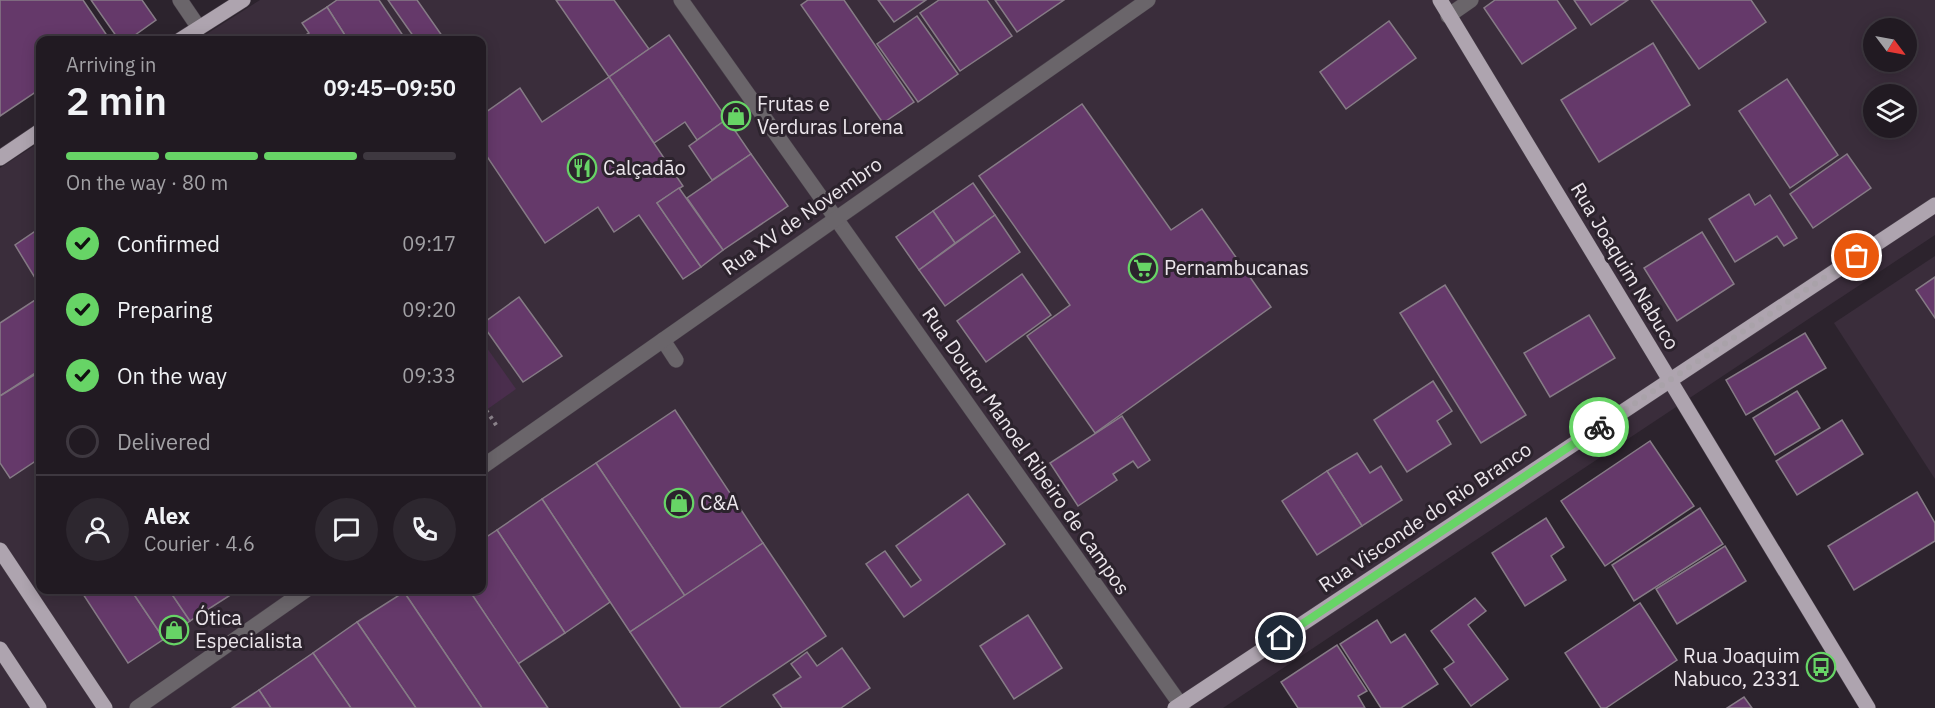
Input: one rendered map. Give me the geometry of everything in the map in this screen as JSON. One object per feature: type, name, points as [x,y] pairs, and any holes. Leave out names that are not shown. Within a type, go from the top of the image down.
[{"type":"main road","points":[[186,36],[243,0]]},
{"type":"main road","name":"Rua Joaquim Nabuco","points":[[1440,0],[1868,708]]},
{"type":"main road","points":[[0,158],[36,134]]},
{"type":"main road","name":"Rua Visconde do Rio Branco","points":[[1179,707],[1935,205]]},
{"type":"main road","points":[[0,550],[105,708]]},
{"type":"main road","points":[[0,649],[39,708]]},
{"type":"street","points":[[180,0],[199,28]]},
{"type":"street","name":"Rua Doutor Manoel Ribeiro de Campos","points":[[681,0],[1179,707]]},
{"type":"street","name":"Rua XV de Novembro","points":[[486,464],[1148,0]]},
{"type":"street","points":[[1448,16],[1471,0]]},
{"type":"street","points":[[663,340],[676,360]]},
{"type":"street","points":[[137,708],[300,594]]},
{"type":"shaded area","points":[[260,0],[1935,0],[1935,235],[1223,708],[0,708],[0,168],[36,145],[36,594],[486,594],[486,36],[203,36]]},
{"type":"shaded area","points":[[1935,256],[1935,479],[1834,323]]},
{"type":"shaded area","points":[[486,347],[516,389],[486,410]]},
{"type":"building","points":[[0,0],[83,0],[107,36],[36,36],[36,92],[0,116]]},
{"type":"building","points":[[91,0],[142,0],[156,20],[134,36],[116,36]]},
{"type":"building","points":[[337,0],[379,0],[403,36],[345,36],[327,7]]},
{"type":"building","points":[[388,0],[417,0],[442,36],[413,36]]},
{"type":"building","points":[[556,0],[614,0],[649,49],[609,77]]},
{"type":"building","points":[[808,0],[844,0],[914,102],[883,123],[801,5]]},
{"type":"building","points":[[878,0],[926,0],[894,22]]},
{"type":"building","points":[[939,0],[987,0],[1012,36],[960,71],[920,13]]},
{"type":"building","points":[[995,0],[1064,0],[1017,32]]},
{"type":"building","points":[[1495,0],[1557,0],[1576,28],[1522,64],[1484,8]]},
{"type":"building","points":[[1574,0],[1628,0],[1591,25]]},
{"type":"building","points":[[1651,0],[1751,0],[1766,22],[1699,69]]},
{"type":"building","points":[[327,7],[345,36],[304,36],[309,33],[302,23]]},
{"type":"building","points":[[917,16],[958,74],[918,102],[877,44]]},
{"type":"building","points":[[1389,21],[1416,58],[1346,109],[1320,72]]},
{"type":"building","points":[[669,35],[727,119],[697,140],[685,122],[654,143],[609,77]]},
{"type":"building","points":[[1653,43],[1690,105],[1599,162],[1561,100]]},
{"type":"building","name":"Calçadão","points":[[609,77],[683,186],[657,203],[701,267],[683,279],[639,215],[614,232],[598,207],[545,243],[486,155],[486,112],[520,88],[542,122]]},
{"type":"building","points":[[1787,79],[1838,155],[1790,188],[1739,111]]},
{"type":"building","name":"Pernambucanas","points":[[1082,104],[1171,230],[1202,209],[1271,307],[1095,433],[1027,336],[1070,305],[979,176]]},
{"type":"building","points":[[727,119],[751,154],[712,180],[689,146]]},
{"type":"building","points":[[751,154],[788,206],[723,250],[687,198]]},
{"type":"building","points":[[1847,154],[1871,188],[1813,228],[1790,194]]},
{"type":"building","points":[[973,183],[995,215],[955,243],[933,211]]},
{"type":"building","points":[[679,188],[723,250],[701,267],[657,203]]},
{"type":"building","points":[[1749,194],[1755,205],[1770,195],[1797,238],[1784,246],[1777,236],[1735,262],[1709,219]]},
{"type":"building","points":[[933,211],[955,243],[919,270],[896,237]]},
{"type":"building","points":[[995,215],[1020,252],[945,306],[919,270]]},
{"type":"building","points":[[36,231],[36,279],[15,245]]},
{"type":"building","points":[[1702,232],[1734,284],[1677,321],[1644,268]]},
{"type":"building","points":[[1022,274],[1051,315],[986,362],[957,321]]},
{"type":"building","points":[[1935,277],[1935,318],[1916,290]]},
{"type":"building","points":[[1445,285],[1526,415],[1481,443],[1400,313]]},
{"type":"building","points":[[519,297],[562,356],[523,382],[486,330],[486,321]]},
{"type":"building","points":[[35,300],[36,373],[0,396],[0,323]]},
{"type":"building","points":[[1589,315],[1615,358],[1550,397],[1524,353]]},
{"type":"building","points":[[1805,333],[1826,368],[1746,415],[1726,380]]},
{"type":"building","points":[[34,375],[36,378],[36,461],[10,478],[0,463],[0,396]]},
{"type":"building","points":[[1433,381],[1452,411],[1437,421],[1451,444],[1407,472],[1374,420]]},
{"type":"building","points":[[1797,391],[1820,428],[1775,455],[1753,418]]},
{"type":"building","name":"C&A","points":[[675,410],[763,543],[685,596],[596,463]]},
{"type":"building","points":[[1122,416],[1150,460],[1138,468],[1133,461],[1113,474],[1117,480],[1078,506],[1050,463]]},
{"type":"building","points":[[1842,420],[1863,454],[1797,495],[1776,461]]},
{"type":"building","points":[[1650,441],[1694,506],[1605,566],[1561,501]]},
{"type":"building","points":[[1357,453],[1370,473],[1381,466],[1402,500],[1362,526],[1327,471]]},
{"type":"building","points":[[596,463],[685,596],[630,632],[542,499]]},
{"type":"building","points":[[1327,471],[1362,526],[1317,555],[1282,501]]},
{"type":"building","points":[[1917,492],[1935,523],[1935,541],[1854,590],[1828,546]]},
{"type":"building","points":[[968,494],[1005,544],[904,617],[866,564],[885,551],[911,587],[921,580],[896,546]]},
{"type":"building","points":[[542,499],[610,602],[565,633],[497,530]]},
{"type":"building","points":[[1700,508],[1723,544],[1634,601],[1612,565]]},
{"type":"building","points":[[1546,518],[1564,547],[1551,556],[1566,580],[1525,606],[1492,553]]},
{"type":"building","points":[[497,530],[565,633],[518,664],[472,594],[486,594],[486,537]]},
{"type":"building","points":[[763,543],[826,636],[719,708],[681,708],[630,632]]},
{"type":"building","points":[[1725,546],[1746,581],[1677,624],[1656,589]]},
{"type":"building","points":[[83,594],[134,594],[164,639],[128,663]]},
{"type":"building","points":[[134,594],[172,594],[190,621],[164,639]]},
{"type":"building","points":[[172,594],[232,594],[190,621]]},
{"type":"building","points":[[401,594],[405,594],[482,708],[416,708],[357,622]]},
{"type":"building","points":[[405,594],[472,594],[548,708],[482,708]]},
{"type":"building","points":[[1475,598],[1486,611],[1468,625],[1508,679],[1471,706],[1444,669],[1454,662],[1431,631]]},
{"type":"building","points":[[1640,603],[1677,660],[1606,708],[1601,708],[1565,653]]},
{"type":"building","points":[[1028,615],[1062,668],[1014,699],[980,646]]},
{"type":"building","points":[[1377,620],[1391,643],[1405,634],[1438,684],[1401,708],[1381,708],[1340,644]]},
{"type":"building","points":[[357,622],[416,708],[351,708],[313,653]]},
{"type":"building","points":[[1337,645],[1367,691],[1358,696],[1365,708],[1298,708],[1281,682]]},
{"type":"building","points":[[842,648],[870,688],[841,708],[782,708],[773,695],[801,677],[791,664],[807,652],[817,666]]},
{"type":"building","points":[[313,653],[351,708],[271,708],[259,690]]},
{"type":"building","points":[[259,690],[271,708],[232,708]]},
{"type":"building","points":[[1744,697],[1752,708],[1727,708]]},
{"type":"way so far","points":[[1599,427],[1857,256]]},
{"type":"place","name":"Frutas e Verduras Lorena","points":[[736,116]]},
{"type":"place","name":"Calçadão","points":[[582,168]]},
{"type":"place","name":"Pernambucanas","points":[[1143,268]]},
{"type":"place","name":"C&A","points":[[679,503]]},
{"type":"place","name":"Ótica Especialista","points":[[174,630]]},
{"type":"place","name":"Rua Joaquim Nabuco, 2331","points":[[1821,667]]},
{"type":"route","points":[[1281,638],[1599,427]]}]
